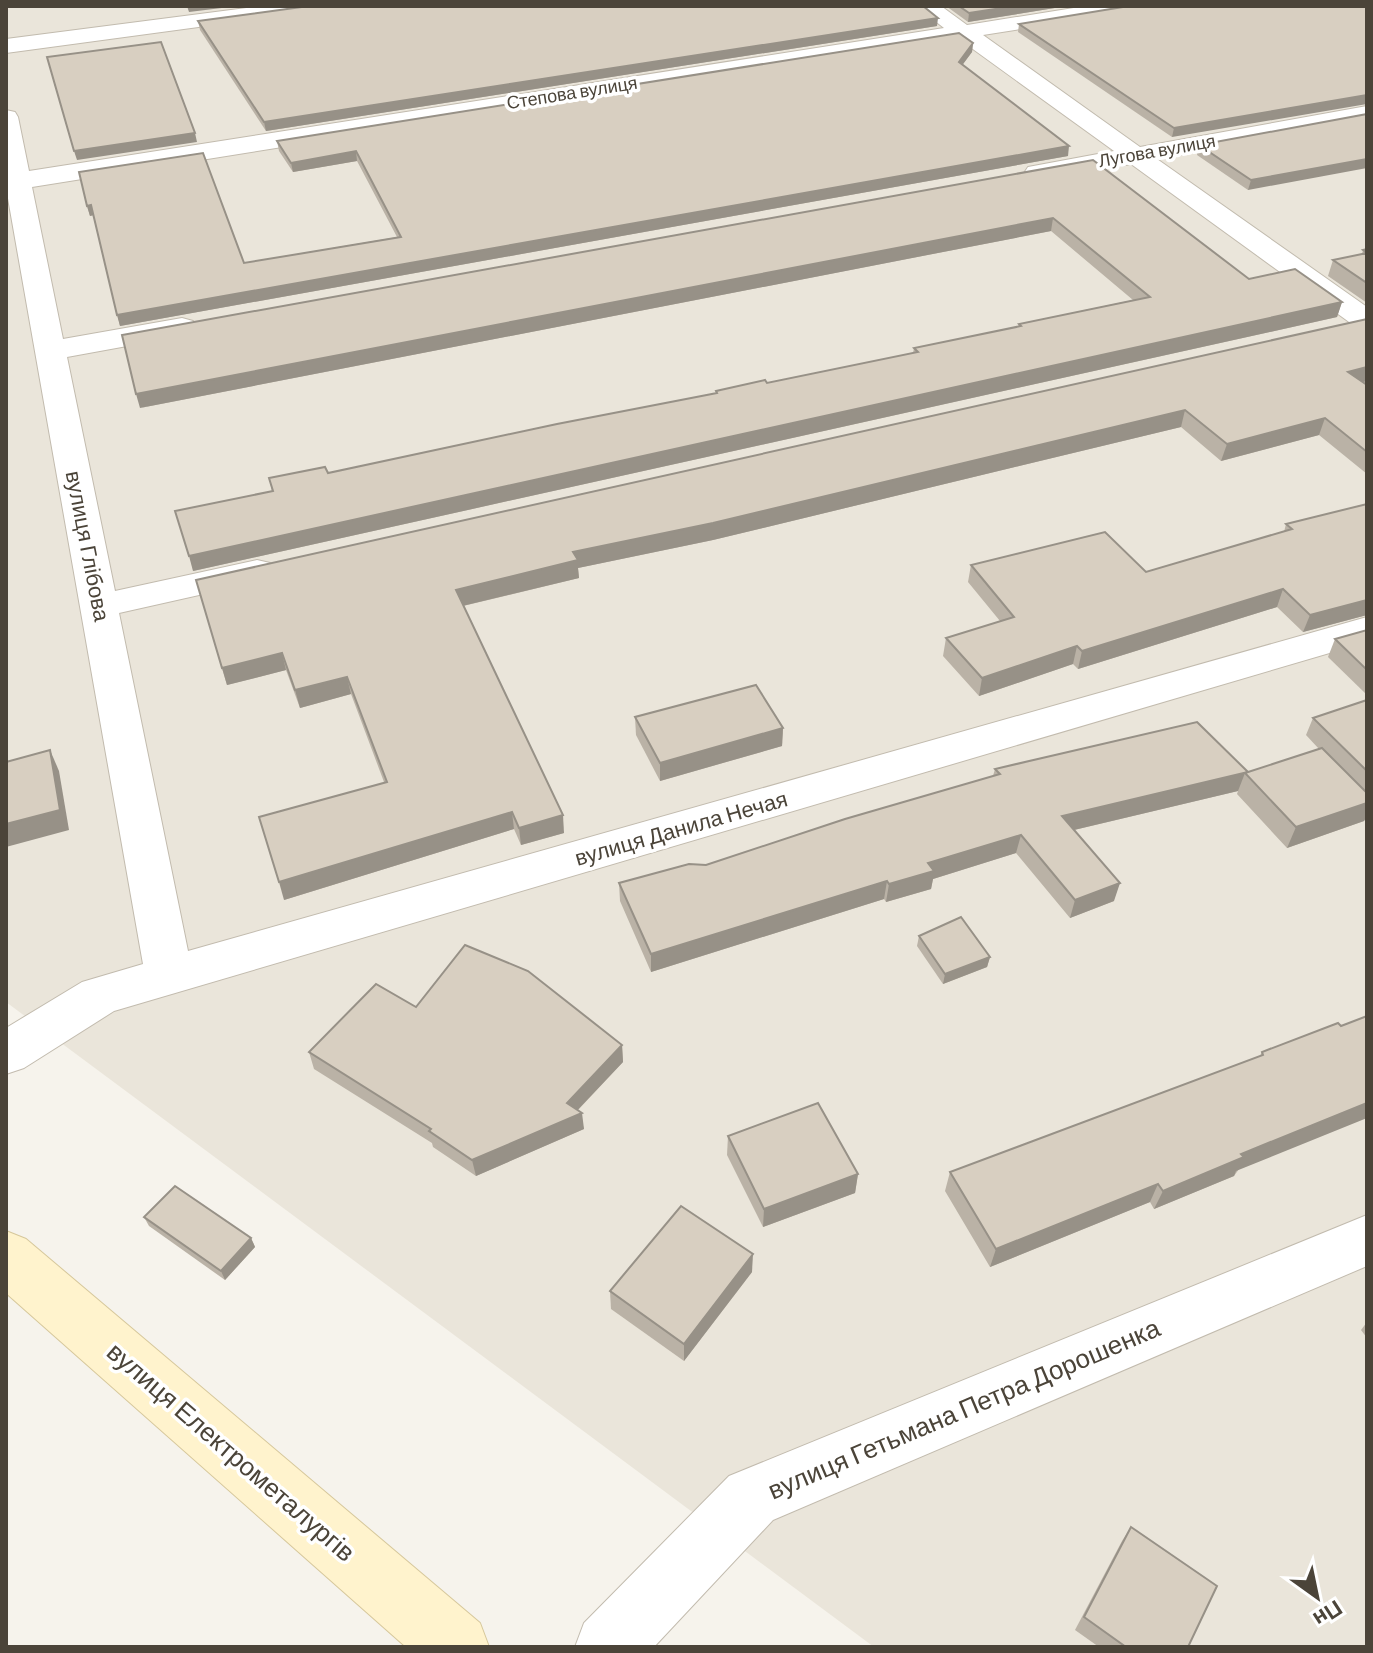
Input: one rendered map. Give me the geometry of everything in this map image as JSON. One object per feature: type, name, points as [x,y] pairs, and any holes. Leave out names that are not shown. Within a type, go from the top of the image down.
[{"type":"main road","name":"вулиця Електрометалургів","points":[[6,1257],[456,1647]]},
{"type":"street","points":[[6,46],[310,6]]},
{"type":"street","points":[[927,6],[1367,321]]},
{"type":"street","name":"Степова вулиця","points":[[16,204],[963,32],[1127,6]]},
{"type":"street","name":"Лугова вулиця","points":[[1009,178],[1367,113]]},
{"type":"street","name":"вулиця Глібова","points":[[6,117],[16,204],[50,351],[169,976]]},
{"type":"street","points":[[1321,332],[1367,321]]},
{"type":"street","points":[[50,351],[208,322]]},
{"type":"street","points":[[99,606],[284,564]]},
{"type":"street","name":"вулиця Данила Нечая","points":[[6,1053],[99,996],[1367,629]]},
{"type":"street","name":"вулиця Гетьмана Петра Дорошенка","points":[[608,1647],[751,1498],[1367,1240]]},
{"type":"shaded area","points":[[6,6],[1367,6],[1367,1647],[874,1647],[6,1002]]},
{"type":"building","points":[[309,6],[923,6],[938,18],[264,122],[198,21]]},
{"type":"building","points":[[959,6],[1015,6],[969,13]]},
{"type":"building","points":[[1129,6],[1367,6],[1367,95],[1174,128],[1019,24]]},
{"type":"building","points":[[959,33],[973,43],[959,62],[1069,146],[117,315],[91,205],[87,206],[79,172],[203,153],[244,263],[401,237],[356,151],[291,163],[277,141]]},
{"type":"building","points":[[161,42],[195,133],[74,151],[47,57]]},
{"type":"building","points":[[1367,114],[1367,159],[1251,180],[1199,145]]},
{"type":"building","points":[[1093,160],[1249,279],[1295,269],[1342,302],[189,556],[175,511],[273,491],[269,478],[325,467],[328,473],[717,393],[765,380],[767,383],[918,352],[914,348],[1150,297],[1053,218],[136,394],[122,335]]},
{"type":"building","points":[[1367,253],[1367,283],[1333,260]]},
{"type":"building","points":[[1367,319],[1367,367],[1348,372],[1367,385],[1367,452],[1325,418],[1227,444],[1185,410],[713,523],[573,552],[578,560],[456,590],[563,815],[519,828],[512,812],[279,882],[259,817],[387,782],[347,677],[295,690],[282,653],[222,668],[196,580]]},
{"type":"building","points":[[1367,504],[1367,600],[1310,615],[1283,589],[1082,651],[1077,646],[982,678],[946,638],[1014,617],[971,565],[1105,532],[1146,572],[1292,529],[1286,524]]},
{"type":"building","points":[[1367,630],[1367,670],[1335,639]]},
{"type":"building","points":[[756,685],[783,728],[660,763],[635,717]]},
{"type":"building","points":[[1367,700],[1367,771],[1313,718]]},
{"type":"building","points":[[1197,722],[1248,772],[1062,816],[1120,883],[1075,900],[1021,835],[928,863],[934,871],[889,884],[887,881],[651,954],[619,883],[689,864],[706,865],[845,819],[1000,774],[995,769]]},
{"type":"building","points":[[1322,748],[1367,793],[1367,803],[1296,827],[1245,773]]},
{"type":"building","points":[[50,750],[60,810],[6,824],[6,762]]},
{"type":"building","points":[[961,917],[990,957],[945,974],[919,936]]},
{"type":"building","points":[[465,945],[528,971],[622,1045],[567,1103],[582,1113],[472,1160],[429,1131],[431,1129],[309,1052],[376,984],[416,1007]]},
{"type":"building","points":[[1367,1016],[1367,1103],[1241,1154],[1244,1157],[1163,1191],[1158,1184],[996,1249],[950,1172],[1263,1055],[1262,1052],[1338,1023],[1341,1026]]},
{"type":"building","points":[[818,1103],[858,1174],[764,1209],[728,1136]]},
{"type":"building","points":[[175,1186],[251,1238],[221,1271],[144,1217]]},
{"type":"building","points":[[681,1206],[753,1254],[684,1344],[610,1291]]},
{"type":"building","points":[[1131,1527],[1217,1586],[1188,1647],[1126,1647],[1084,1617]]}]
